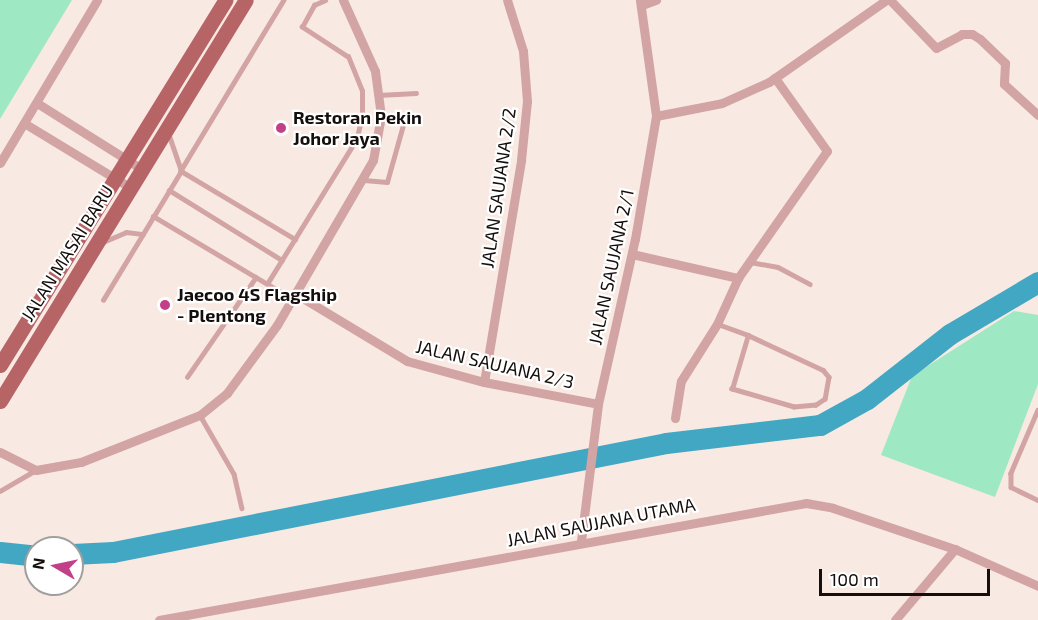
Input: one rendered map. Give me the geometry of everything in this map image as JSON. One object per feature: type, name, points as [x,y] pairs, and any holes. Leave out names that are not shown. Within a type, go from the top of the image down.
[{"type":"main road","name":"JALAN MASAI BARU","points":[[0,365],[225,0]]},
{"type":"main road","name":"JALAN MASAI BARU","points":[[0,401],[246,0]]},
{"type":"street","points":[[0,163],[97,0]]},
{"type":"street","points":[[0,452],[36,470],[81,462],[200,415],[226,393],[294,297],[373,160],[381,116],[375,71],[343,0]]},
{"type":"street","name":"JALAN SAUJANA 2/2","points":[[484,382],[522,159],[527,101],[523,51],[507,0]]},
{"type":"street","points":[[641,3],[656,0]]},
{"type":"street","points":[[656,116],[722,103],[775,78],[888,0],[936,48],[962,34],[972,33],[980,39],[1005,63],[1004,84],[1038,115]]},
{"type":"street","name":"JALAN SAUJANA 2/1","points":[[581,541],[590,453],[598,404],[632,254],[656,116],[641,3]]},
{"type":"street","points":[[675,418],[681,381],[717,324],[738,278],[827,151],[775,78]]},
{"type":"street","points":[[37,103],[142,169]]},
{"type":"street","name":"JALAN MASAI BARU","points":[[24,123],[130,188]]},
{"type":"street","points":[[632,254],[738,278]]},
{"type":"street","name":"JALAN SAUJANA 2/3","points":[[294,297],[402,359],[484,382],[598,404]]},
{"type":"street","name":"JALAN SAUJANA UTAMA","points":[[159,620],[581,541],[806,503],[833,508],[950,556],[1038,586]]},
{"type":"street","points":[[895,620],[950,556]]},
{"type":"lane","points":[[103,300],[284,0]]},
{"type":"lane","points":[[306,0],[314,5]]},
{"type":"lane","points":[[267,284],[357,138],[362,115],[362,92],[348,57],[302,27],[314,5],[325,0]]},
{"type":"lane","points":[[378,95],[416,93]]},
{"type":"lane","points":[[363,180],[387,182],[403,125],[381,116]]},
{"type":"lane","points":[[167,131],[181,171],[295,239]]},
{"type":"lane","points":[[169,190],[282,260]]},
{"type":"lane","points":[[153,216],[267,284],[294,297]]},
{"type":"lane","points":[[94,246],[117,234],[143,234]]},
{"type":"lane","points":[[750,262],[778,267],[810,284]]},
{"type":"lane","points":[[188,377],[256,277]]},
{"type":"lane","points":[[717,324],[748,335],[823,370],[829,377],[825,399],[816,405],[794,407],[732,389],[748,335]]},
{"type":"lane","points":[[1038,410],[1011,473],[1011,487],[1038,501]]},
{"type":"lane","points":[[200,415],[234,474],[242,508]]},
{"type":"lane","points":[[0,491],[36,470]]},
{"type":"green space","points":[[0,0],[72,0],[0,119]]},
{"type":"green space","points":[[1014,311],[1038,315],[1038,384],[995,497],[881,455],[912,376]]},
{"type":"waterway","points":[[84,553],[113,552],[666,443],[820,425],[867,399],[950,334],[1038,282]]},
{"type":"waterway","points":[[0,552],[24,555]]},
{"type":"place","name":"Restoran Pekin Johor Jaya","points":[[281,128]]},
{"type":"place","name":"Jaecoo 4S Flagship - Plentong","points":[[165,305]]}]
